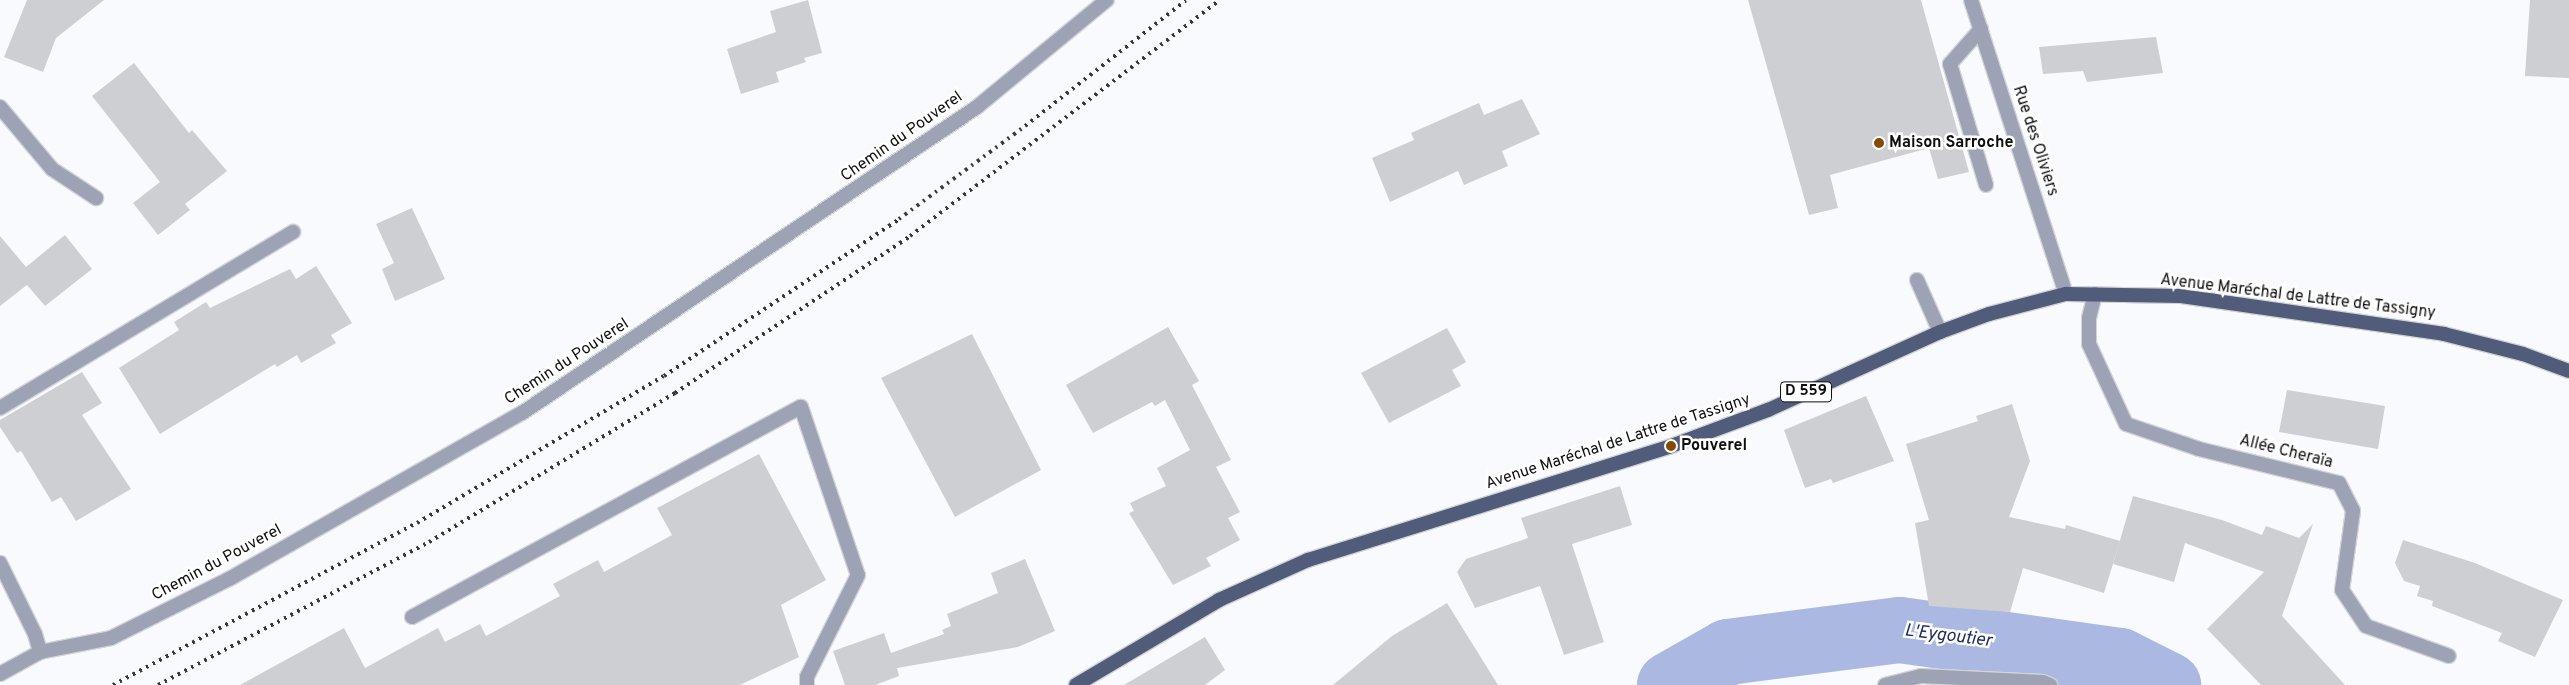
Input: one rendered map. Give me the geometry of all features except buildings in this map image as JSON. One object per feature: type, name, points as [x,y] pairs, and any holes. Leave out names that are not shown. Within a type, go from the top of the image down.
[{"type":"main road","name":"Avenue Maréchal de Lattre de Tassigny","points":[[1076,685],[1219,600],[1308,560],[1671,446],[1768,410],[1940,332],[1988,314],[2066,294],[2182,296],[2444,334],[2523,354],[2569,371]]},
{"type":"street","name":"Chemin du Pouverel","points":[[0,674],[40,652],[120,634],[231,578],[522,413],[977,107],[1107,0]]},
{"type":"street","name":"Rue des Oliviers","points":[[1971,0],[2066,294]]},
{"type":"street","points":[[1981,29],[1950,64],[1986,185]]},
{"type":"street","points":[[0,107],[52,169],[96,198]]},
{"type":"street","points":[[0,408],[293,232]]},
{"type":"street","points":[[1917,280],[1940,332]]},
{"type":"street","name":"Allée Cheraïa","points":[[2096,294],[2089,318],[2089,344],[2126,424],[2199,449],[2340,483],[2353,511],[2342,590],[2366,626],[2449,656]]},
{"type":"street","points":[[412,617],[801,407],[858,575],[807,677],[807,685]]},
{"type":"street","points":[[0,563],[35,634],[40,652]]},
{"type":"street","points":[[1886,685],[1921,676],[2043,682],[2050,685]]},
{"type":"waterway","name":"L'Eygoutier","points":[[1670,685],[1728,652],[1900,630],[2120,661],[2168,685]]},
{"type":"railway","points":[[113,685],[417,523],[664,376],[899,219],[1025,126],[1186,0]]},
{"type":"railway","points":[[158,685],[429,542],[675,393],[910,236],[1220,0]]},
{"type":"place","name":"Maison Sarroche","points":[[1879,143]]},
{"type":"place","name":"Pouverel","points":[[1671,446]]}]
